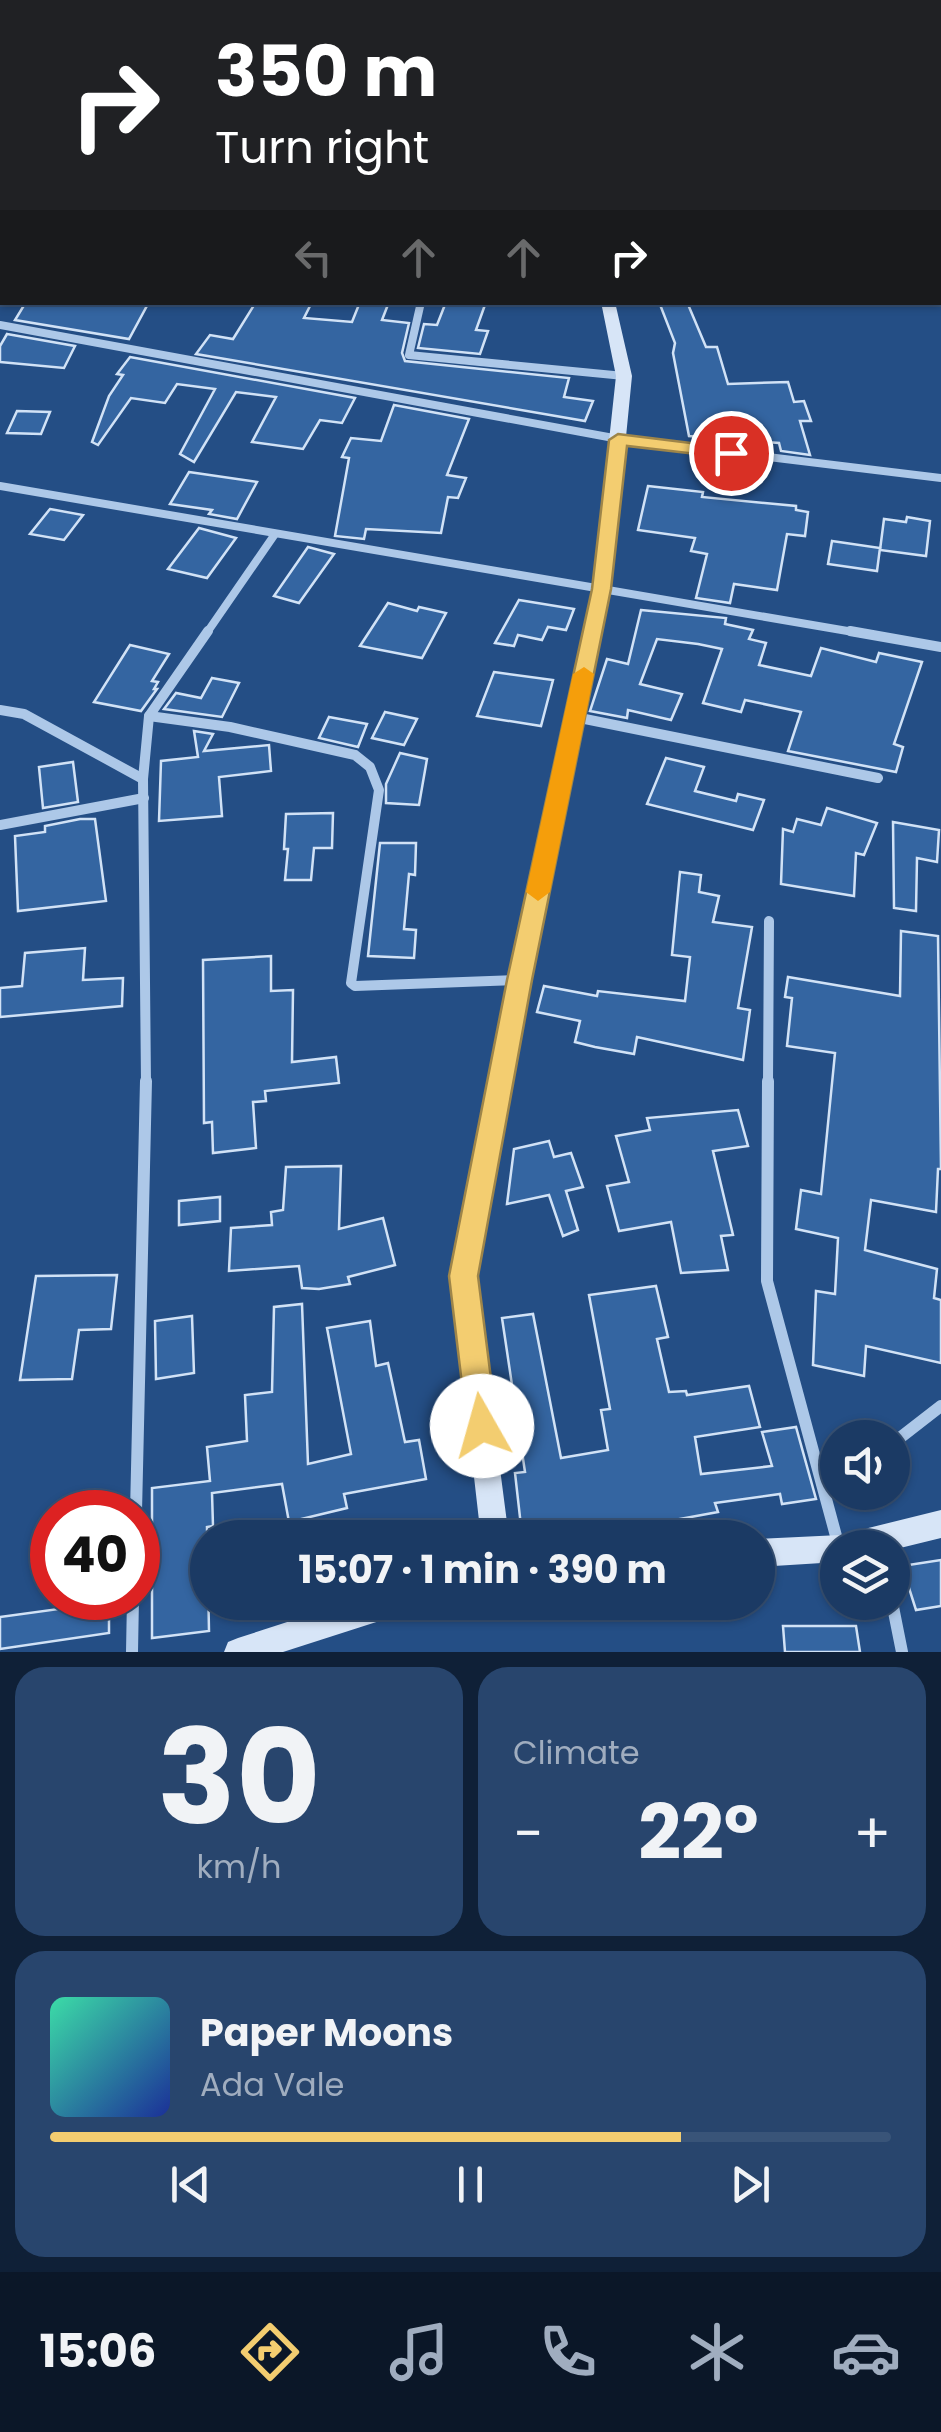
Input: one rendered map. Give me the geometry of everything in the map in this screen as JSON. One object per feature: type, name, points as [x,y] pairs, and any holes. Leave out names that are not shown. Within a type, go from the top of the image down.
[{"type":"street","points":[[420,305],[409,355],[624,376]]},
{"type":"street","points":[[494,1520],[464,1276],[520,980],[602,589],[624,376],[609,305]]},
{"type":"street","points":[[0,325],[618,440],[941,478]]},
{"type":"street","points":[[0,486],[941,647]]},
{"type":"street","points":[[137,1490],[146,1137],[143,778],[149,716],[275,534]]},
{"type":"street","points":[[0,710],[24,714],[143,778]]},
{"type":"street","points":[[149,716],[230,727],[337,751],[355,756],[370,767],[378,790],[352,983],[361,987],[520,980]]},
{"type":"street","points":[[575,716],[878,778]]},
{"type":"street","points":[[0,825],[144,798]]},
{"type":"street","points":[[769,921],[767,1280],[820,1453]]},
{"type":"street","points":[[910,1430],[941,1406]]},
{"type":"street","points":[[910,1534],[941,1524]]},
{"type":"street","points":[[775,1552],[820,1549]]},
{"type":"street","points":[[132,1652],[133,1620]]},
{"type":"street","points":[[238,1652],[338,1620]]},
{"type":"street","points":[[896,1620],[902,1652]]},
{"type":"building","points":[[24,305],[147,305],[129,339],[15,320]]},
{"type":"building","points":[[254,305],[310,305],[304,318],[352,322],[359,305],[388,305],[382,320],[409,323],[402,353],[405,361],[569,378],[564,397],[593,401],[585,421],[196,354],[210,335],[233,339]]},
{"type":"building","points":[[445,305],[485,305],[476,330],[488,331],[480,354],[418,348],[424,324],[437,325]]},
{"type":"building","points":[[660,305],[688,305],[706,347],[717,347],[728,384],[788,382],[794,402],[804,401],[811,421],[800,421],[810,455],[781,451],[779,443],[689,436],[673,353],[675,343]]},
{"type":"building","points":[[7,334],[75,346],[64,368],[0,362],[0,346]]},
{"type":"building","points":[[130,357],[355,398],[342,423],[320,420],[303,449],[252,442],[276,397],[236,392],[194,462],[180,454],[215,389],[177,384],[165,403],[131,398],[98,445],[92,442],[109,396],[123,375],[117,374]]},
{"type":"building","points":[[394,405],[469,419],[447,475],[466,478],[458,498],[448,497],[441,533],[366,529],[364,539],[335,536],[349,458],[342,457],[351,438],[381,441]]},
{"type":"building","points":[[17,411],[50,412],[41,434],[7,433]]},
{"type":"building","points":[[189,472],[257,482],[237,519],[209,514],[212,510],[170,504]]},
{"type":"building","points":[[648,486],[703,492],[702,497],[796,506],[796,510],[808,512],[805,536],[787,534],[777,590],[734,584],[730,603],[696,598],[707,554],[691,551],[695,538],[638,530]]},
{"type":"building","points":[[50,509],[83,515],[64,540],[30,534]]},
{"type":"building","points":[[907,517],[930,521],[926,556],[880,550],[884,519],[906,522]]},
{"type":"building","points":[[199,528],[236,538],[207,578],[168,569]]},
{"type":"building","points":[[832,541],[880,548],[877,571],[828,564]]},
{"type":"building","points":[[308,547],[334,554],[299,603],[274,596]]},
{"type":"building","points":[[519,600],[574,609],[566,630],[548,627],[542,640],[518,635],[514,646],[495,643]]},
{"type":"building","points":[[388,603],[446,613],[422,658],[360,646]]},
{"type":"building","points":[[641,610],[726,618],[725,624],[753,630],[749,639],[766,643],[759,665],[811,676],[821,648],[876,662],[879,653],[922,662],[894,744],[903,747],[896,772],[788,751],[801,712],[745,700],[741,712],[703,703],[722,649],[698,644],[657,639],[640,684],[682,694],[671,720],[628,710],[627,718],[590,711],[607,659],[628,664]]},
{"type":"building","points":[[130,645],[169,654],[152,681],[158,682],[157,689],[141,711],[94,702]]},
{"type":"building","points":[[494,672],[553,680],[541,726],[477,716]]},
{"type":"building","points":[[212,678],[239,683],[222,717],[164,709],[176,693],[201,698]]},
{"type":"building","points":[[385,712],[417,719],[404,745],[372,738]]},
{"type":"building","points":[[329,717],[367,724],[358,747],[319,738]]},
{"type":"building","points":[[194,731],[213,734],[204,751],[269,745],[271,771],[219,777],[222,816],[159,821],[161,761],[198,757]]},
{"type":"building","points":[[400,753],[427,759],[419,805],[386,803],[386,784]]},
{"type":"building","points":[[666,758],[704,767],[695,791],[736,801],[738,794],[764,800],[753,830],[647,804]]},
{"type":"building","points":[[73,762],[78,802],[43,808],[39,767]]},
{"type":"building","points":[[827,808],[877,823],[864,855],[856,853],[854,896],[781,884],[783,829],[793,832],[797,819],[821,825]]},
{"type":"building","points":[[333,813],[332,848],[314,848],[311,880],[285,880],[286,814]]},
{"type":"building","points":[[95,819],[106,901],[18,911],[15,836],[45,832],[45,826]]},
{"type":"building","points":[[893,822],[939,830],[937,862],[917,858],[916,911],[894,908]]},
{"type":"building","points":[[380,843],[416,843],[415,875],[409,874],[404,929],[416,930],[414,958],[368,956]]},
{"type":"building","points":[[680,872],[701,875],[699,892],[719,896],[713,922],[752,927],[738,1008],[750,1010],[743,1060],[637,1037],[634,1054],[595,1047],[575,1042],[580,1021],[537,1012],[544,986],[597,996],[598,991],[685,1001],[690,957],[672,955]]},
{"type":"building","points":[[901,931],[938,936],[941,1169],[936,1212],[871,1200],[865,1250],[937,1269],[934,1298],[941,1300],[941,1363],[866,1346],[864,1376],[813,1365],[816,1291],[835,1294],[838,1238],[796,1229],[801,1190],[821,1194],[835,1053],[787,1046],[792,998],[785,997],[788,977],[900,996]]},
{"type":"building","points":[[85,948],[83,980],[123,978],[122,1006],[0,1017],[0,988],[22,986],[25,953]]},
{"type":"building","points":[[271,956],[271,991],[293,990],[292,1062],[336,1057],[339,1083],[265,1091],[266,1101],[253,1102],[256,1148],[213,1153],[212,1122],[204,1123],[203,960]]},
{"type":"building","points":[[738,1110],[748,1146],[713,1151],[733,1235],[721,1236],[728,1270],[681,1273],[671,1222],[619,1231],[607,1186],[629,1182],[616,1136],[650,1130],[647,1118]]},
{"type":"building","points":[[549,1141],[554,1157],[571,1153],[583,1187],[566,1191],[578,1230],[563,1236],[549,1195],[507,1204],[514,1149]]},
{"type":"building","points":[[341,1166],[339,1229],[383,1218],[395,1265],[348,1277],[350,1284],[319,1289],[302,1288],[299,1266],[229,1271],[231,1228],[272,1225],[271,1212],[283,1210],[286,1167]]},
{"type":"building","points":[[220,1197],[220,1221],[179,1225],[179,1201]]},
{"type":"building","points":[[117,1275],[111,1329],[79,1330],[72,1379],[20,1380],[36,1276]]},
{"type":"building","points":[[656,1286],[668,1337],[657,1339],[669,1392],[686,1391],[687,1395],[749,1386],[760,1427],[695,1437],[701,1474],[772,1466],[762,1432],[796,1427],[816,1499],[782,1504],[780,1494],[715,1503],[718,1512],[674,1520],[520,1520],[515,1473],[525,1472],[502,1318],[533,1314],[561,1458],[608,1450],[601,1410],[610,1409],[589,1295]]},
{"type":"building","points":[[302,1304],[308,1464],[351,1454],[327,1328],[370,1321],[376,1366],[388,1363],[405,1442],[419,1440],[426,1479],[344,1494],[347,1508],[297,1520],[289,1520],[282,1484],[212,1493],[213,1520],[190,1520],[190,1620],[209,1620],[209,1631],[152,1638],[152,1620],[160,1620],[160,1490],[152,1488],[210,1481],[207,1447],[247,1441],[245,1395],[272,1392],[274,1307]]},
{"type":"building","points":[[192,1316],[194,1373],[156,1379],[155,1321]]},
{"type":"building","points":[[941,1560],[941,1606],[916,1610],[910,1591],[910,1565]]},
{"type":"building","points":[[30,1613],[30,1620],[109,1620],[109,1633],[0,1649],[0,1617]]},
{"type":"building","points":[[783,1626],[856,1626],[860,1652],[785,1652]]},
{"type":"slow traffic","points":[[538,892],[584,674]]},
{"type":"route","points":[[482,1426],[464,1276],[520,980],[602,589],[618,440],[731,453]]}]
